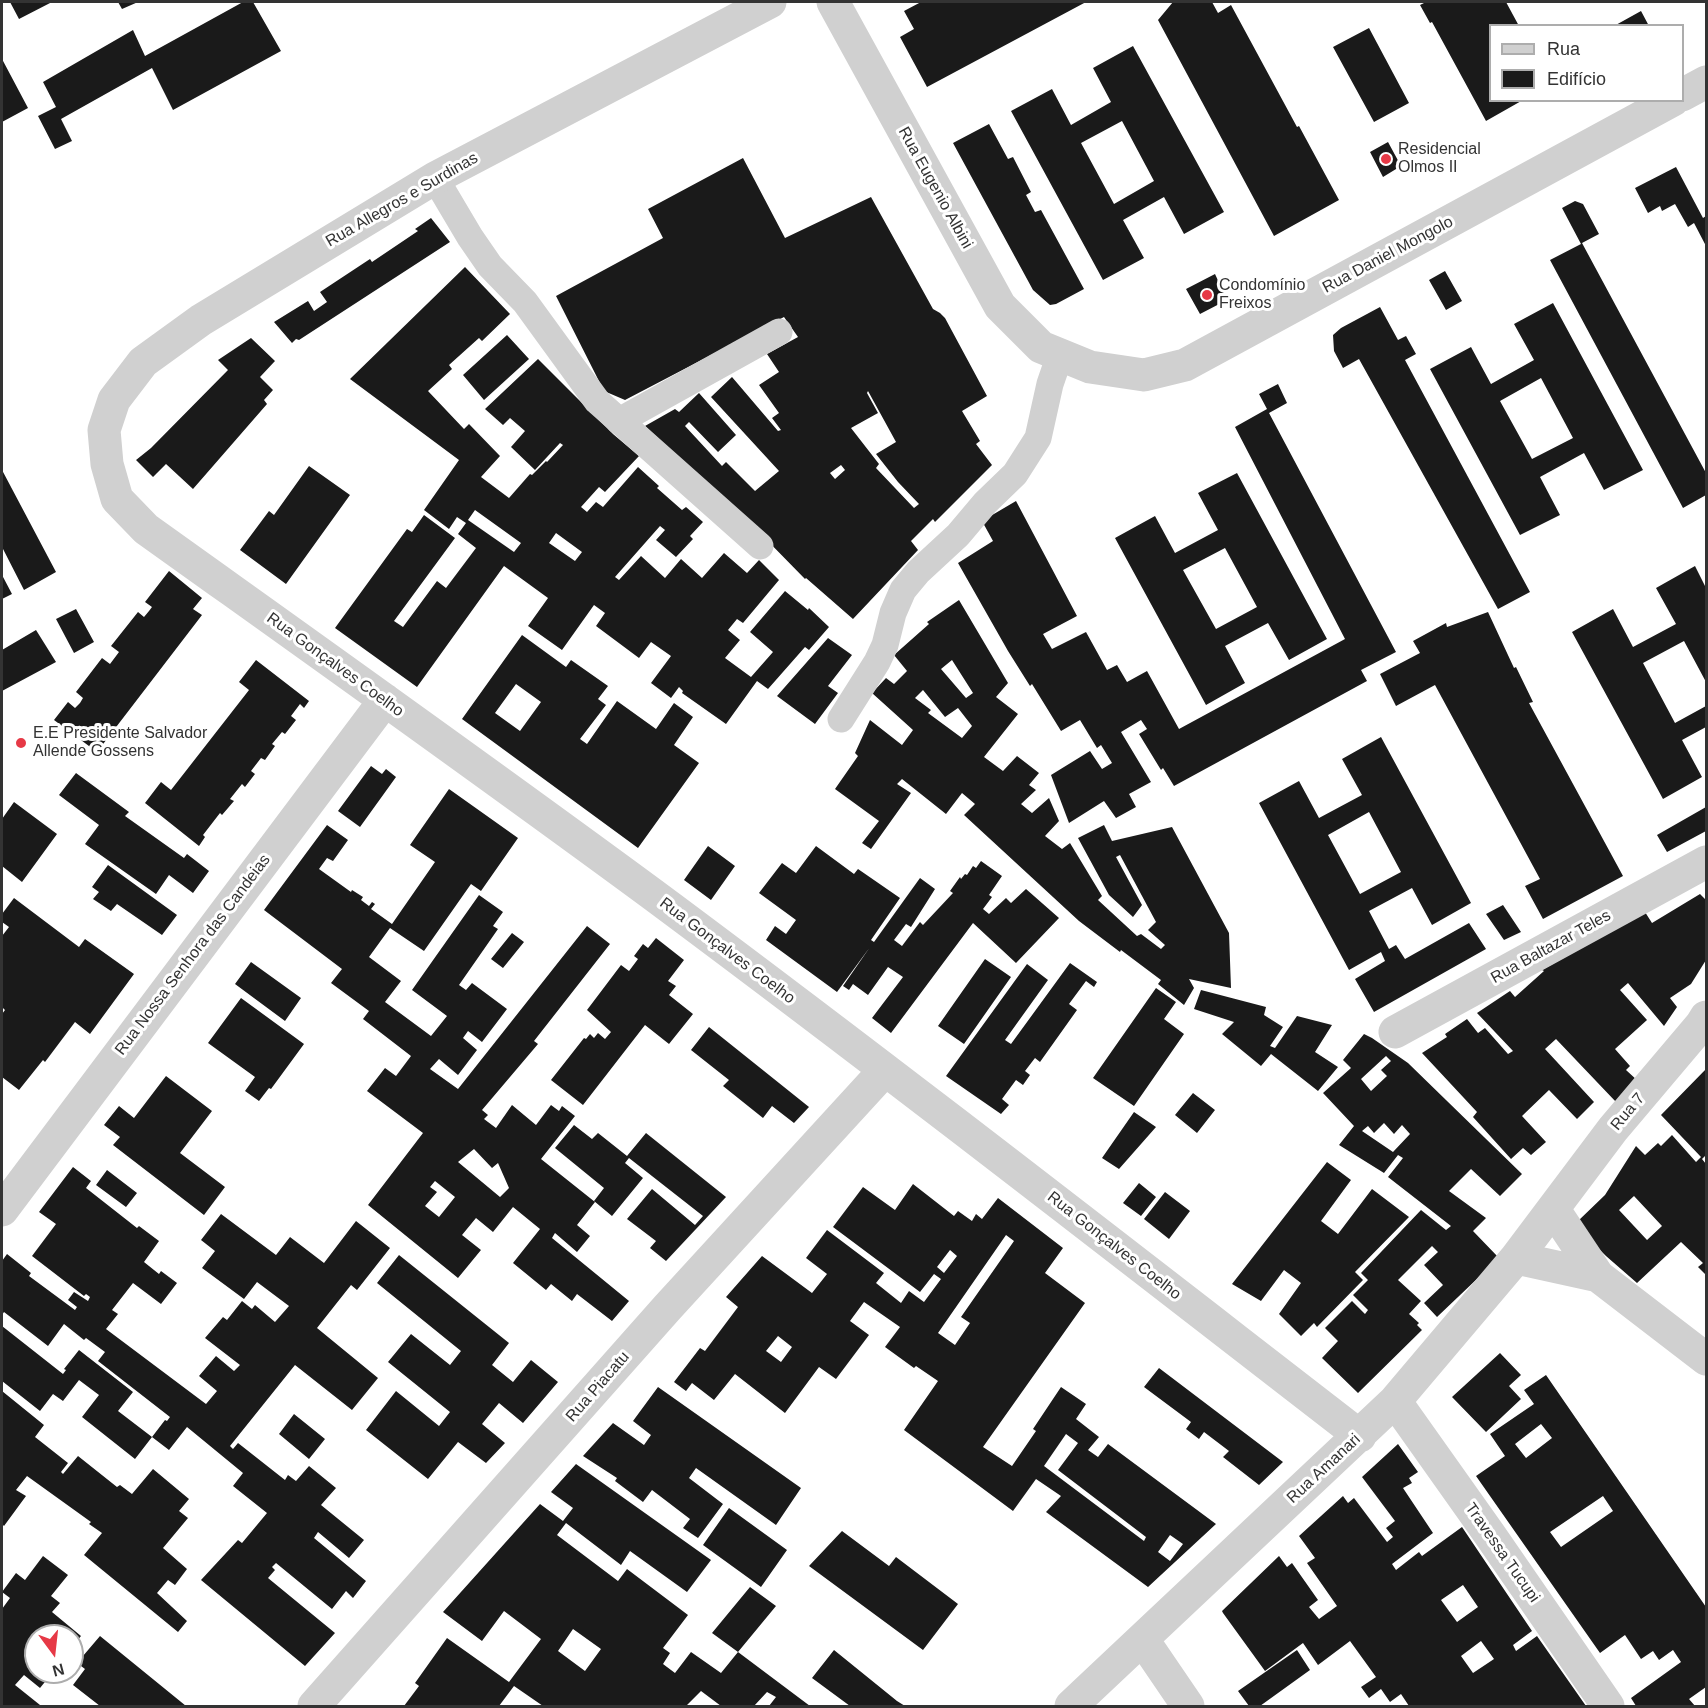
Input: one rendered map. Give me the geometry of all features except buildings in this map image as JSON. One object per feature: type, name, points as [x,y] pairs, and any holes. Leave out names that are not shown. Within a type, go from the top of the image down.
[{"type":"street","name":"Rua Allegros e Surdinas","points":[[107,464],[104,430],[114,400],[143,362],[201,320],[435,178],[770,2]]},
{"type":"street","name":"Rua Eugenio Albini","points":[[833,2],[1000,306],[1041,347],[1060,355]]},
{"type":"street","points":[[1684,94],[1707,82]]},
{"type":"street","name":"Rua Daniel Mongolo","points":[[1060,355],[1090,367],[1144,375],[1185,365],[1669,102]]},
{"type":"street","name":"Rua Gonçalves Coelho","points":[[107,464],[117,499],[146,530],[385,700],[670,908],[885,1070],[1360,1436]]},
{"type":"street","name":"Rua Nossa Senhora das Candeias","points":[[2,1210],[385,700]]},
{"type":"street","name":"Rua Baltazar Teles","points":[[1395,1032],[1707,862]]},
{"type":"street","name":"Rua 7","points":[[1554,1210],[1613,1129],[1707,1017]]},
{"type":"street","name":"Rua Piacatu","points":[[314,1707],[659,1317],[885,1070]]},
{"type":"street","points":[[1554,1210],[1598,1276],[1707,1359]]},
{"type":"street","name":"Rua Amanari","points":[[1071,1707],[1395,1401],[1554,1210]]},
{"type":"street","points":[[1516,1258],[1598,1276]]},
{"type":"street","name":"Travessa Tucupi","points":[[1395,1401],[1608,1707]]},
{"type":"street","points":[[1143,1640],[1188,1707]]},
{"type":"lane","points":[[435,178],[490,266],[525,302],[597,401],[760,546]]},
{"type":"lane","points":[[619,421],[779,332]]},
{"type":"lane","points":[[841,719],[877,662],[903,590],[1015,474],[1038,438],[1050,384],[1060,355]]},
{"type":"place","name":"Residencial Olmos II","points":[[1386,159]]},
{"type":"place","name":"Condomínio Freixos","points":[[1207,295]]},
{"type":"place","name":"E.E Presidente Salvador Allende Gossens","points":[[21,743]]}]
